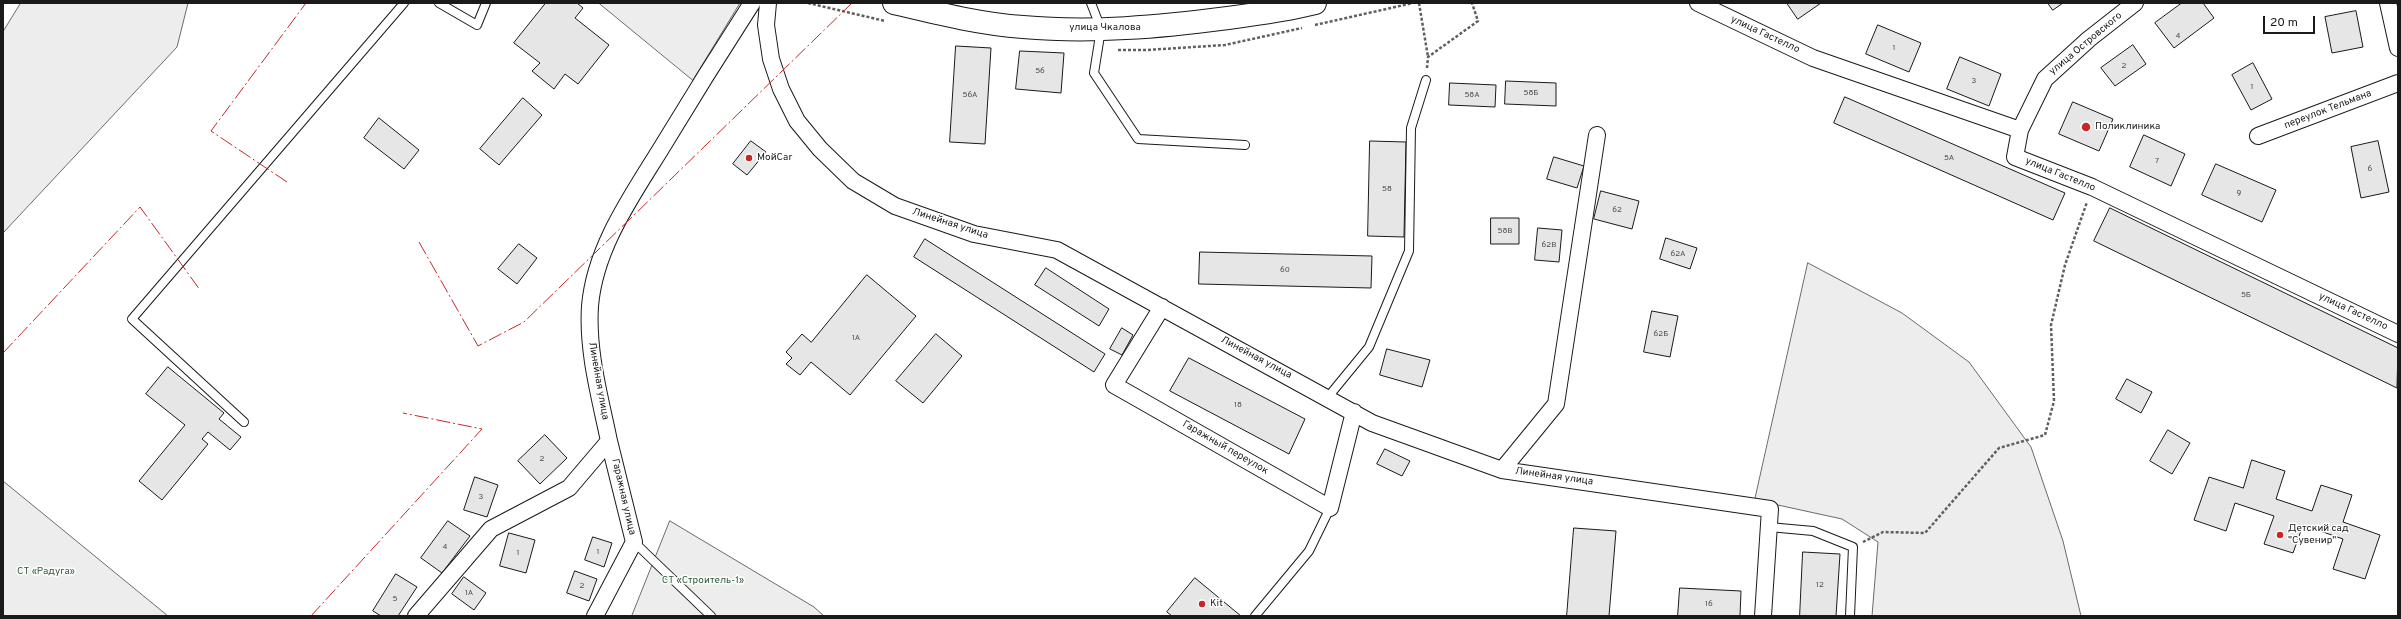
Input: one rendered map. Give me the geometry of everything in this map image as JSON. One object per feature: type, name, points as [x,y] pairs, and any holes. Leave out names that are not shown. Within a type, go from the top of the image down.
[{"type":"main road","name":"улица Чкалова","points":[[894,3],[929,12],[1022,27],[1101,29],[1159,27],[1292,9],[1315,3]]},
{"type":"street","name":"Линейная улица","points":[[609,441],[590,340],[590,306],[596,272],[606,243],[636,189],[752,3]]},
{"type":"street","name":"Линейная улица","points":[[768,3],[766,25],[771,59],[781,89],[797,121],[820,149],[853,181],[895,206],[974,234],[1057,250],[1328,397],[1372,423],[1502,470],[1770,509],[1763,616]]},
{"type":"street","name":"улица Гастелло","points":[[1698,3],[1813,58],[2020,130],[2015,157],[2092,187],[2398,334]]},
{"type":"street","name":"улица Островского","points":[[2020,130],[2045,79],[2089,39],[2135,3]]},
{"type":"street","points":[[2388,3],[2398,48]]},
{"type":"street","name":"переулок Тельмана","points":[[2258,136],[2398,83]]},
{"type":"street","points":[[1502,470],[1556,404],[1597,135]]},
{"type":"street","name":"Гаражный переулок","points":[[1162,307],[1114,385],[1330,508]]},
{"type":"street","points":[[1330,508],[1354,412]]},
{"type":"street","name":"Гаражная улица","points":[[595,616],[634,542],[609,441]]},
{"type":"street","points":[[416,616],[491,529],[569,488],[609,441]]},
{"type":"lane","points":[[244,422],[132,319],[404,3]]},
{"type":"lane","points":[[440,3],[477,25],[486,3]]},
{"type":"lane","points":[[1091,3],[1101,29],[1094,73],[1138,139],[1245,145]]},
{"type":"lane","points":[[1328,397],[1369,347],[1409,251],[1411,128],[1426,80]]},
{"type":"lane","points":[[1255,616],[1309,551],[1330,508]]},
{"type":"lane","points":[[1769,527],[1813,531],[1853,547],[1850,616]]},
{"type":"lane","points":[[634,542],[711,616]]},
{"type":"path","points":[[1419,3],[1428,57],[1426,80]]},
{"type":"path","points":[[1428,57],[1478,20],[1472,3]]},
{"type":"path","points":[[1853,547],[1883,532],[1925,533],[1999,448],[2045,435],[2054,401],[2051,325],[2064,265],[2092,187]]},
{"type":"shaded area","points":[[21,3],[188,3],[177,47],[3,233],[3,32]]},
{"type":"shaded area","points":[[599,3],[740,3],[693,80]]},
{"type":"shaded area","points":[[1808,263],[1902,313],[1969,362],[2031,447],[2063,541],[2081,616],[1872,616],[1878,542],[1842,519],[1755,500]]},
{"type":"shaded area","name":"СТ «Радуга»","points":[[3,481],[41,512],[168,616],[3,616]]},
{"type":"shaded area","name":"СТ «Строитель-1»","points":[[670,521],[814,607],[824,616],[632,616]]},
{"type":"building","points":[[546,3],[577,3],[583,8],[575,18],[609,45],[578,84],[565,74],[554,89],[532,71],[540,63],[514,43]]},
{"type":"building","points":[[1787,3],[1821,3],[1798,19]]},
{"type":"building","points":[[2048,3],[2063,3],[2053,10]]},
{"type":"building","points":[[2182,3],[2203,3],[2214,18],[2174,48],[2155,23]]},
{"type":"building","points":[[2356,11],[2363,47],[2332,53],[2325,17]]},
{"type":"building","points":[[1878,25],[1921,43],[1909,72],[1866,54]]},
{"type":"building","points":[[2133,45],[2146,64],[2115,86],[2101,68]]},
{"type":"building","points":[[956,46],[991,48],[985,144],[950,142]]},
{"type":"building","points":[[1020,51],[1064,53],[1061,93],[1016,89]]},
{"type":"building","points":[[1960,57],[2001,74],[1989,106],[1947,89]]},
{"type":"building","points":[[2253,63],[2272,99],[2251,110],[2232,75]]},
{"type":"building","points":[[1506,81],[1556,83],[1556,106],[1505,104]]},
{"type":"building","points":[[1450,83],[1496,85],[1495,107],[1449,105]]},
{"type":"building","points":[[1845,97],[2065,193],[2053,220],[1834,123]]},
{"type":"building","points":[[523,98],[542,115],[499,165],[480,149]]},
{"type":"building","name":"Поликлиника","points":[[2073,102],[2113,119],[2099,151],[2059,134]]},
{"type":"building","points":[[379,118],[419,150],[404,169],[364,138]]},
{"type":"building","points":[[2144,135],[2185,154],[2171,186],[2130,167]]},
{"type":"building","name":"МойCar","points":[[751,141],[766,152],[747,175],[733,164]]},
{"type":"building","points":[[1370,141],[1406,142],[1404,237],[1368,236]]},
{"type":"building","points":[[2378,141],[2389,192],[2361,198],[2351,147]]},
{"type":"building","points":[[1554,157],[1584,166],[1577,188],[1547,179]]},
{"type":"building","points":[[2216,164],[2276,190],[2262,222],[2202,195]]},
{"type":"building","points":[[1601,191],[1639,201],[1632,229],[1594,219]]},
{"type":"building","points":[[2110,208],[2398,348],[2397,388],[2094,241]]},
{"type":"building","points":[[1491,218],[1519,218],[1519,244],[1491,244]]},
{"type":"building","points":[[1538,228],[1562,230],[1559,262],[1535,260]]},
{"type":"building","points":[[1666,238],[1697,248],[1690,269],[1660,259]]},
{"type":"building","points":[[925,239],[1105,354],[1094,372],[914,257]]},
{"type":"building","points":[[519,244],[537,258],[517,284],[498,269]]},
{"type":"building","points":[[1200,252],[1372,256],[1371,288],[1199,284]]},
{"type":"building","points":[[1046,268],[1109,309],[1099,326],[1035,285]]},
{"type":"building","points":[[867,275],[916,316],[850,395],[811,362],[800,375],[786,364],[792,358],[786,352],[802,334],[811,342]]},
{"type":"building","points":[[1652,311],[1678,316],[1670,357],[1644,352]]},
{"type":"building","points":[[1122,328],[1133,335],[1122,355],[1110,349]]},
{"type":"building","points":[[936,334],[962,356],[923,403],[896,381]]},
{"type":"building","points":[[1387,349],[1430,360],[1422,387],[1380,375]]},
{"type":"building","points":[[1189,358],[1305,419],[1289,454],[1170,391]]},
{"type":"building","points":[[168,367],[224,413],[219,419],[241,437],[230,450],[208,432],[202,439],[208,444],[162,500],[139,481],[185,425],[146,394]]},
{"type":"building","points":[[2127,379],[2152,392],[2141,413],[2116,399]]},
{"type":"building","points":[[2168,430],[2190,443],[2172,474],[2150,461]]},
{"type":"building","points":[[545,435],[567,458],[540,484],[518,461]]},
{"type":"building","points":[[1385,449],[1410,461],[1402,476],[1377,464]]},
{"type":"building","points":[[2252,460],[2285,471],[2276,499],[2312,511],[2321,485],[2352,495],[2343,522],[2380,535],[2365,579],[2333,569],[2343,539],[2303,525],[2293,553],[2264,544],[2274,516],[2235,503],[2226,531],[2194,520],[2209,477],[2243,488]]},
{"type":"building","points":[[475,477],[498,485],[487,517],[464,510]]},
{"type":"building","points":[[448,521],[470,536],[442,573],[421,558]]},
{"type":"building","points":[[1574,528],[1616,531],[1609,616],[1567,616]]},
{"type":"building","points":[[509,533],[535,540],[526,573],[500,566]]},
{"type":"building","points":[[593,537],[612,543],[604,567],[585,560]]},
{"type":"building","points":[[1803,552],[1840,554],[1836,616],[1800,616]]},
{"type":"building","points":[[575,571],[597,579],[589,601],[567,593]]},
{"type":"building","points":[[396,574],[417,587],[398,616],[381,616],[373,611]]},
{"type":"building","points":[[464,577],[486,593],[474,610],[452,594]]},
{"type":"building","points":[[1195,578],[1241,616],[1172,616],[1167,612]]},
{"type":"building","points":[[1680,588],[1741,591],[1740,616],[1678,616]]},
{"type":"power","points":[[287,182],[211,131],[306,3]]},
{"type":"power","points":[[419,242],[478,346],[524,322],[852,3]]},
{"type":"power","points":[[3,353],[140,207],[200,290]]},
{"type":"power","points":[[311,616],[482,429],[403,413]]},
{"type":"place","name":"Поликлиника","points":[[2086,127]]},
{"type":"place","name":"МойCar","points":[[749,158]]},
{"type":"place","name":"Детский сад \"Сувенир\"","points":[[2280,535]]},
{"type":"place","name":"Kit","points":[[1202,604]]}]
